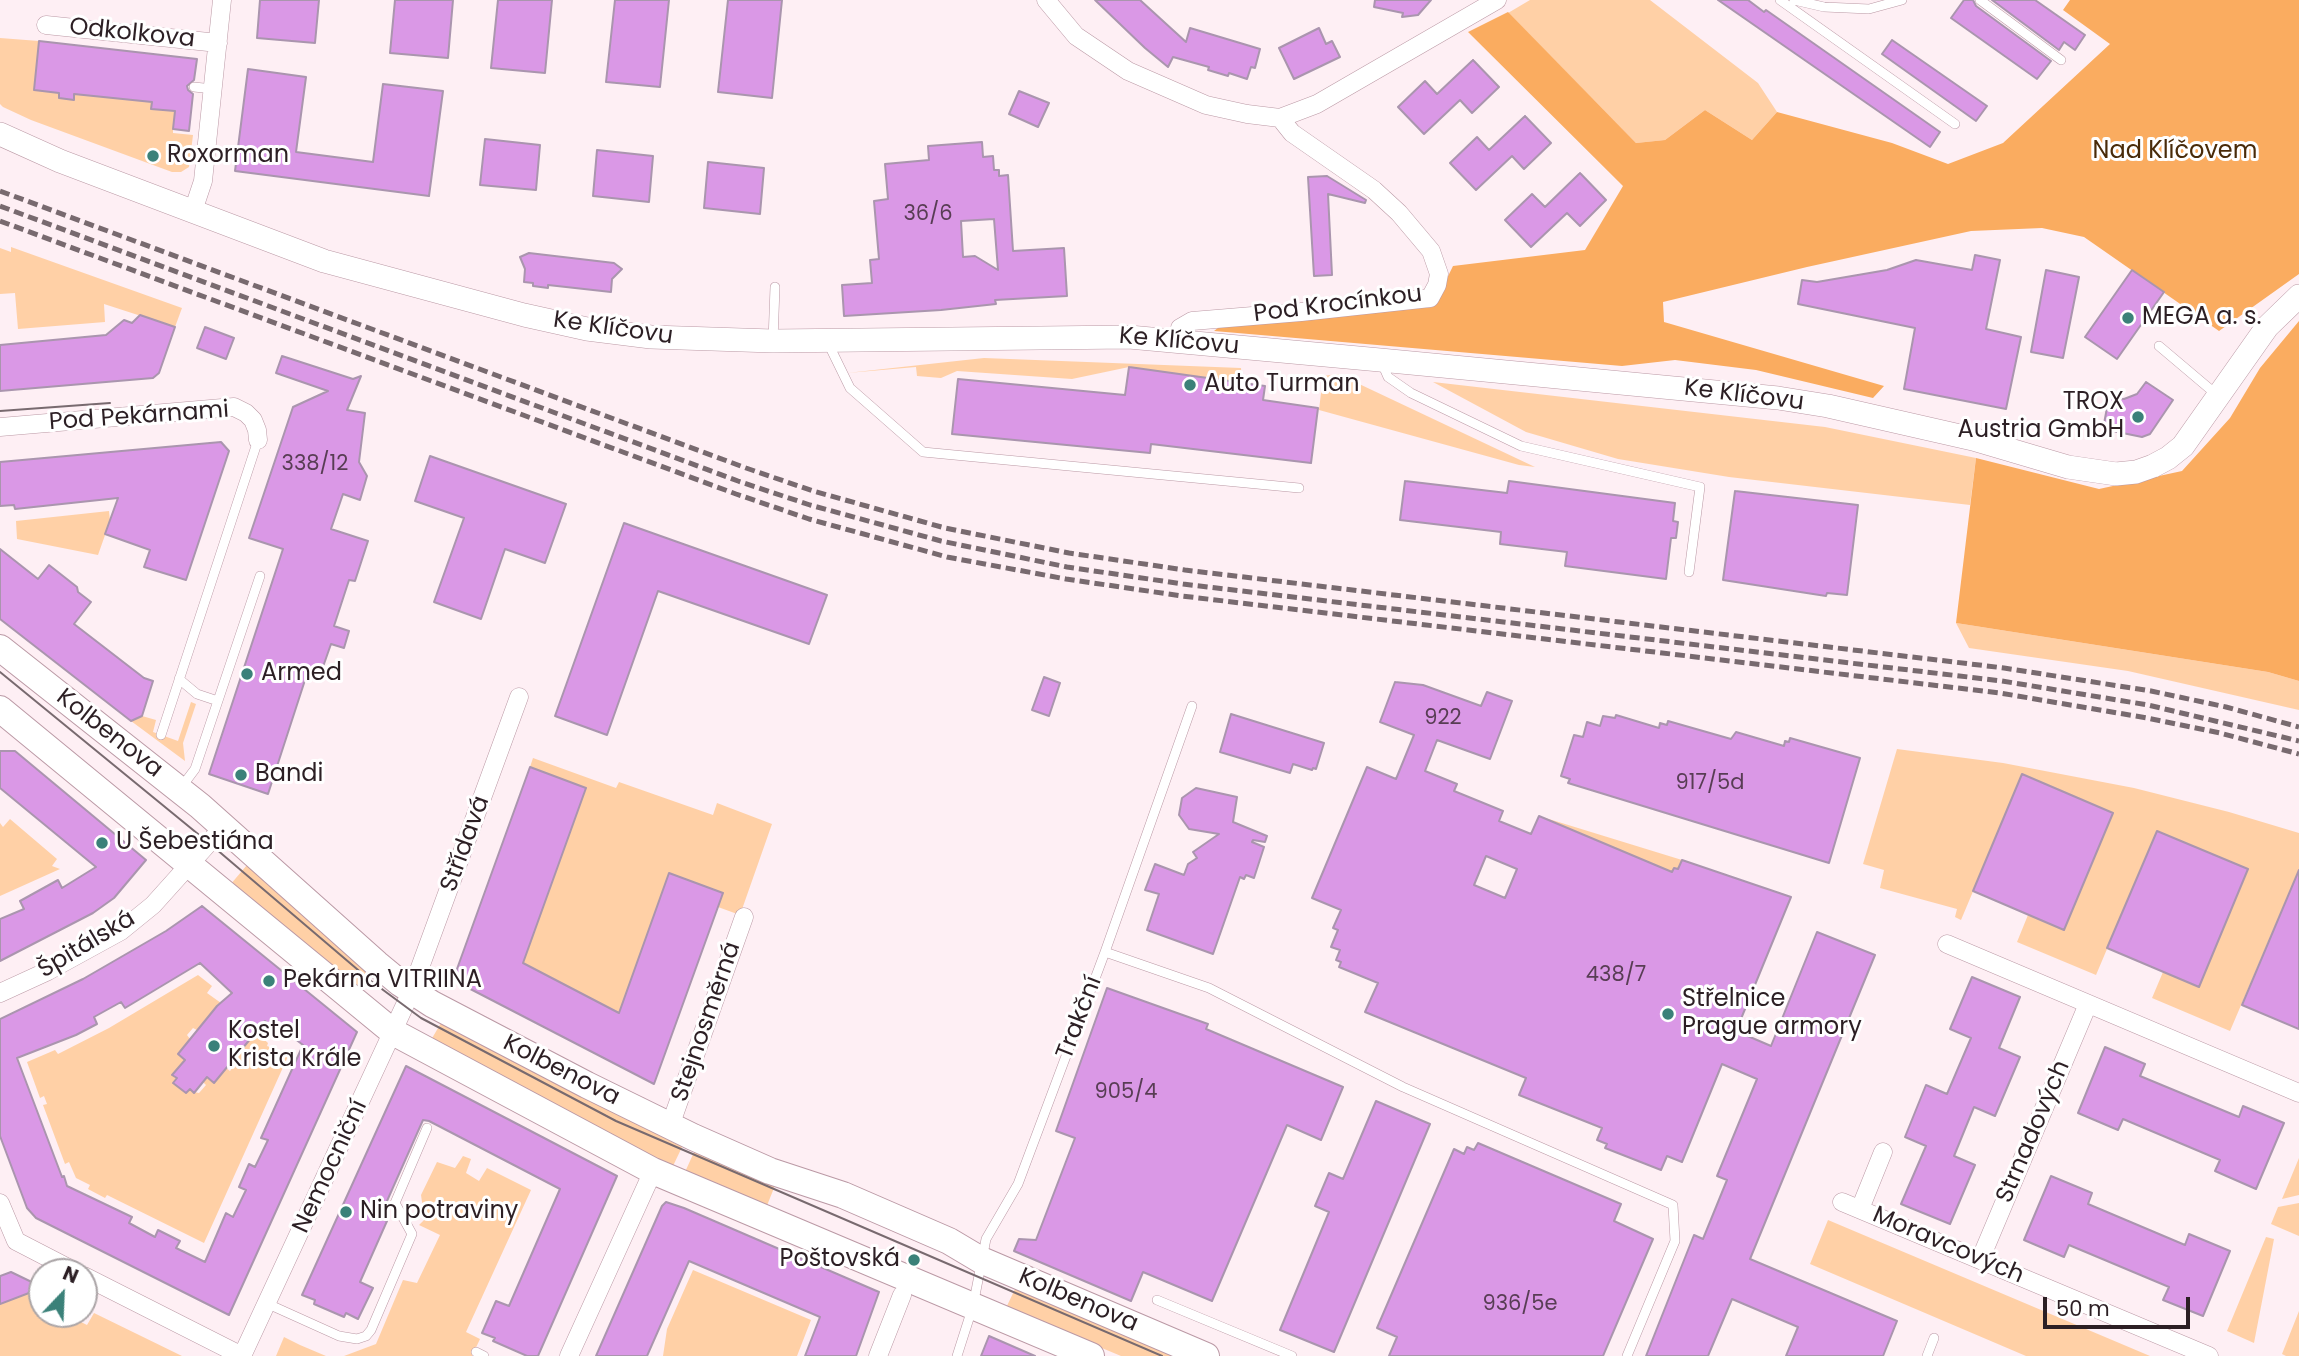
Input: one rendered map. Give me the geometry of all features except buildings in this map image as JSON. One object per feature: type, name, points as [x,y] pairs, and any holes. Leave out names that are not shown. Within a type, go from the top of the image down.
[{"type":"main road","name":"Kolbenova","points":[[0,648],[224,826],[411,992],[482,1032],[670,1126],[770,1171],[843,1195],[890,1215],[949,1241],[981,1260],[1206,1356]]},
{"type":"main road","name":"Kolbenova","points":[[0,709],[393,1032],[653,1171],[970,1317],[1091,1356]]},
{"type":"street","points":[[193,211],[203,181],[222,0]]},
{"type":"street","points":[[1046,0],[1076,36],[1128,71],[1206,105],[1280,118],[1317,104],[1497,0]]},
{"type":"street","name":"Odkolkova","points":[[46,25],[218,43]]},
{"type":"street","name":"Pod Krocínkou","points":[[1178,341],[1180,328],[1192,321],[1430,298],[1437,285],[1439,274],[1431,251],[1399,213],[1374,190],[1292,133],[1280,118]]},
{"type":"street","name":"Ke Klíčovu","points":[[0,134],[60,161],[324,261],[587,329],[651,337],[827,342],[1084,335],[1380,360],[1777,398],[1973,439],[2068,467],[2116,474],[2136,472],[2168,458],[2183,446],[2267,327],[2299,296]]},
{"type":"street","name":"Pod Pekárnami","points":[[0,426],[234,407],[253,420],[258,440]]},
{"type":"street","name":"Střídavá","points":[[411,992],[519,697]]},
{"type":"street","name":"Špitálská","points":[[0,993],[48,971],[121,931],[153,905],[224,826]]},
{"type":"street","name":"Stejnosměrná","points":[[670,1126],[744,918]]},
{"type":"street","points":[[1947,944],[2299,1093]]},
{"type":"street","name":"Nemocniční","points":[[242,1356],[411,992]]},
{"type":"street","name":"Strnadových","points":[[1980,1260],[2088,1004]]},
{"type":"street","points":[[1860,1209],[1883,1152]]},
{"type":"street","points":[[569,1356],[653,1171]]},
{"type":"street","name":"Moravcových","points":[[1842,1202],[2208,1356]]},
{"type":"street","points":[[0,1203],[8,1245],[41,1258]]},
{"type":"street","points":[[98,1283],[242,1356]]},
{"type":"street","points":[[878,1356],[902,1295]]},
{"type":"lane","points":[[1780,0],[1955,124]]},
{"type":"lane","points":[[1794,0],[1824,7],[1869,9],[1902,0]]},
{"type":"lane","points":[[1980,0],[2062,60]]},
{"type":"lane","points":[[194,87],[213,89]]},
{"type":"lane","points":[[773,341],[775,287]]},
{"type":"lane","points":[[827,342],[850,388],[923,452],[1299,488]]},
{"type":"lane","points":[[2159,346],[2218,396]]},
{"type":"lane","points":[[1380,360],[1388,377],[1411,393],[1521,446],[1700,487],[1689,572]]},
{"type":"lane","points":[[161,735],[258,440]]},
{"type":"lane","points":[[178,790],[195,769],[260,576]]},
{"type":"lane","points":[[179,679],[197,694],[218,701]]},
{"type":"lane","name":"Trakční","points":[[957,1356],[970,1317],[986,1239],[1018,1184],[1105,952],[1192,706]]},
{"type":"lane","points":[[1105,952],[1209,988],[1403,1087],[1673,1205],[1675,1241],[1627,1356]]},
{"type":"lane","points":[[268,1304],[339,1336],[358,1339],[366,1336],[412,1234],[396,1203],[427,1128]]},
{"type":"lane","points":[[1157,1300],[1292,1356]]},
{"type":"lane","points":[[1927,1356],[1934,1339]]},
{"type":"shaded area","points":[[1530,0],[1650,0],[1758,83],[1777,112],[1752,140],[1705,110],[1665,140],[1636,143],[1508,13]]},
{"type":"shaded area","points":[[0,38],[39,41],[59,98],[73,100],[74,94],[152,102],[151,109],[191,107],[191,110],[175,109],[173,129],[173,133],[193,135],[189,167],[181,172],[172,172],[3,107],[0,104]]},
{"type":"shaded area","points":[[11,247],[182,308],[175,327],[104,304],[105,322],[18,329],[15,293],[0,294],[0,248],[11,252]]},
{"type":"shaded area","points":[[984,358],[1241,368],[1242,383],[1129,367],[1072,379],[957,371],[941,378],[917,376],[916,367],[847,373]]},
{"type":"shaded area","points":[[1338,374],[1535,467],[1519,465],[1319,410],[1323,376]]},
{"type":"shaded area","points":[[1433,382],[1825,427],[1976,458],[1970,505],[1729,477],[1618,459],[1526,432]]},
{"type":"shaded area","points":[[109,511],[110,521],[98,555],[17,539],[16,521]]},
{"type":"shaded area","points":[[1956,623],[2268,672],[2299,681],[2299,710],[2128,671],[1969,648]]},
{"type":"shaded area","points":[[191,702],[196,704],[183,743],[185,761],[131,721],[142,716],[156,720],[153,732],[178,741]]},
{"type":"shaded area","points":[[1897,749],[2003,763],[2134,788],[2299,833],[2299,891],[2291,888],[2230,1031],[2152,998],[2163,972],[2199,986],[2248,869],[2157,831],[2096,975],[2017,942],[2028,915],[2064,930],[2113,813],[2022,775],[1961,920],[1955,917],[1957,909],[1880,888],[1884,870],[1863,864]]},
{"type":"shaded area","points":[[533,758],[616,788],[619,782],[713,815],[717,803],[772,824],[740,915],[718,907],[723,893],[670,874],[619,1013],[523,963],[586,788],[530,767]]},
{"type":"shaded area","points":[[1539,816],[1682,860],[1678,869],[1674,868],[1672,872]]},
{"type":"shaded area","points":[[10,819],[57,859],[52,866],[60,869],[0,896],[0,823],[3,827]]},
{"type":"shaded area","points":[[247,865],[372,975],[359,992],[230,885]]},
{"type":"shaded area","points":[[198,975],[212,986],[207,993],[221,1003],[197,1030],[193,1028],[187,1035],[190,1039],[178,1054],[185,1060],[173,1075],[199,1093],[206,1085],[203,1082],[207,1077],[214,1083],[226,1068],[230,1071],[236,1063],[233,1060],[255,1031],[268,1043],[267,1046],[289,1054],[204,1243],[107,1195],[105,1198],[88,1189],[90,1185],[76,1178],[69,1162],[65,1164],[43,1105],[47,1104],[44,1096],[40,1098],[27,1062],[55,1050],[58,1054],[109,1028]]},
{"type":"shaded area","points":[[441,1023],[683,1145],[673,1166],[431,1040]]},
{"type":"shaded area","points":[[695,1150],[776,1183],[766,1208],[685,1172]]},
{"type":"shaded area","points":[[463,1156],[471,1159],[466,1173],[479,1181],[487,1168],[531,1190],[466,1332],[480,1339],[472,1356],[344,1356],[376,1344],[403,1280],[417,1283],[440,1235],[419,1225],[429,1215],[421,1195],[437,1162],[455,1168]]},
{"type":"shaded area","points":[[2299,1158],[2299,1195],[2282,1199]]},
{"type":"shaded area","points":[[2299,1203],[2299,1236],[2271,1224],[2278,1207]]},
{"type":"shaded area","points":[[1828,1220],[2150,1356],[2026,1356],[1810,1264]]},
{"type":"shaded area","points":[[2266,1237],[2274,1239],[2254,1343],[2227,1331]]},
{"type":"shaded area","points":[[693,1270],[811,1320],[797,1356],[663,1356],[667,1329]]},
{"type":"shaded area","points":[[1015,1289],[1175,1356],[1121,1356],[1006,1308]]},
{"type":"shaded area","points":[[28,1294],[28,1328],[98,1328],[98,1315],[182,1356],[0,1356],[0,1304]]},
{"type":"shaded area","points":[[2299,1311],[2299,1356],[2286,1356],[2282,1354]]},
{"type":"shaded area","points":[[284,1337],[300,1345],[326,1356],[276,1356]]},
{"type":"green space","name":"Nad Klíčovem","points":[[2070,0],[2299,0],[2299,274],[2219,331],[2084,237],[2042,228],[1971,231],[1663,302],[1664,322],[1884,386],[1873,398],[1756,370],[1675,360],[1622,366],[1214,331],[1223,324],[1433,307],[1453,266],[1585,250],[1623,186],[1468,32],[1508,12],[1636,143],[1665,140],[1705,110],[1752,140],[1777,112],[1892,143],[1948,164],[2003,143],[2110,44],[2063,10]]},
{"type":"green space","points":[[2299,321],[2299,681],[2268,672],[1956,623],[1976,458],[2099,489],[2182,471],[2230,418],[2260,368]]},
{"type":"tram line","points":[[0,411],[110,403]]},
{"type":"tram line","points":[[0,672],[209,843],[371,981],[421,1018],[616,1121],[1162,1356]]},
{"type":"railway","points":[[0,191],[746,468],[813,491],[945,528],[1069,553],[1185,570],[2004,668],[2151,691],[2226,707],[2299,727]]},
{"type":"railway","points":[[0,206],[738,481],[810,505],[941,541],[1067,567],[1183,584],[2002,681],[2148,705],[2299,741]]},
{"type":"railway","points":[[0,221],[736,494],[809,519],[947,557],[1066,579],[1182,596],[2000,693],[2147,718],[2220,733],[2299,754]]},
{"type":"place","name":"Roxorman","points":[[153,156]]},
{"type":"place","name":"MEGA a. s.","points":[[2128,318]]},
{"type":"place","name":"Auto Turman","points":[[1190,385]]},
{"type":"place","name":"TROX Austria GmbH","points":[[2138,417]]},
{"type":"place","name":"Armed","points":[[247,674]]},
{"type":"place","name":"Bandi","points":[[241,775]]},
{"type":"place","name":"U Šebestiána","points":[[102,843]]},
{"type":"place","name":"Pekárna VITRIINA","points":[[269,981]]},
{"type":"place","name":"Střelnice Prague armory","points":[[1668,1014]]},
{"type":"place","name":"Kostel Krista Krále","points":[[214,1046]]},
{"type":"place","name":"Nin potraviny","points":[[346,1212]]},
{"type":"place","name":"Poštovská","points":[[914,1260]]}]
